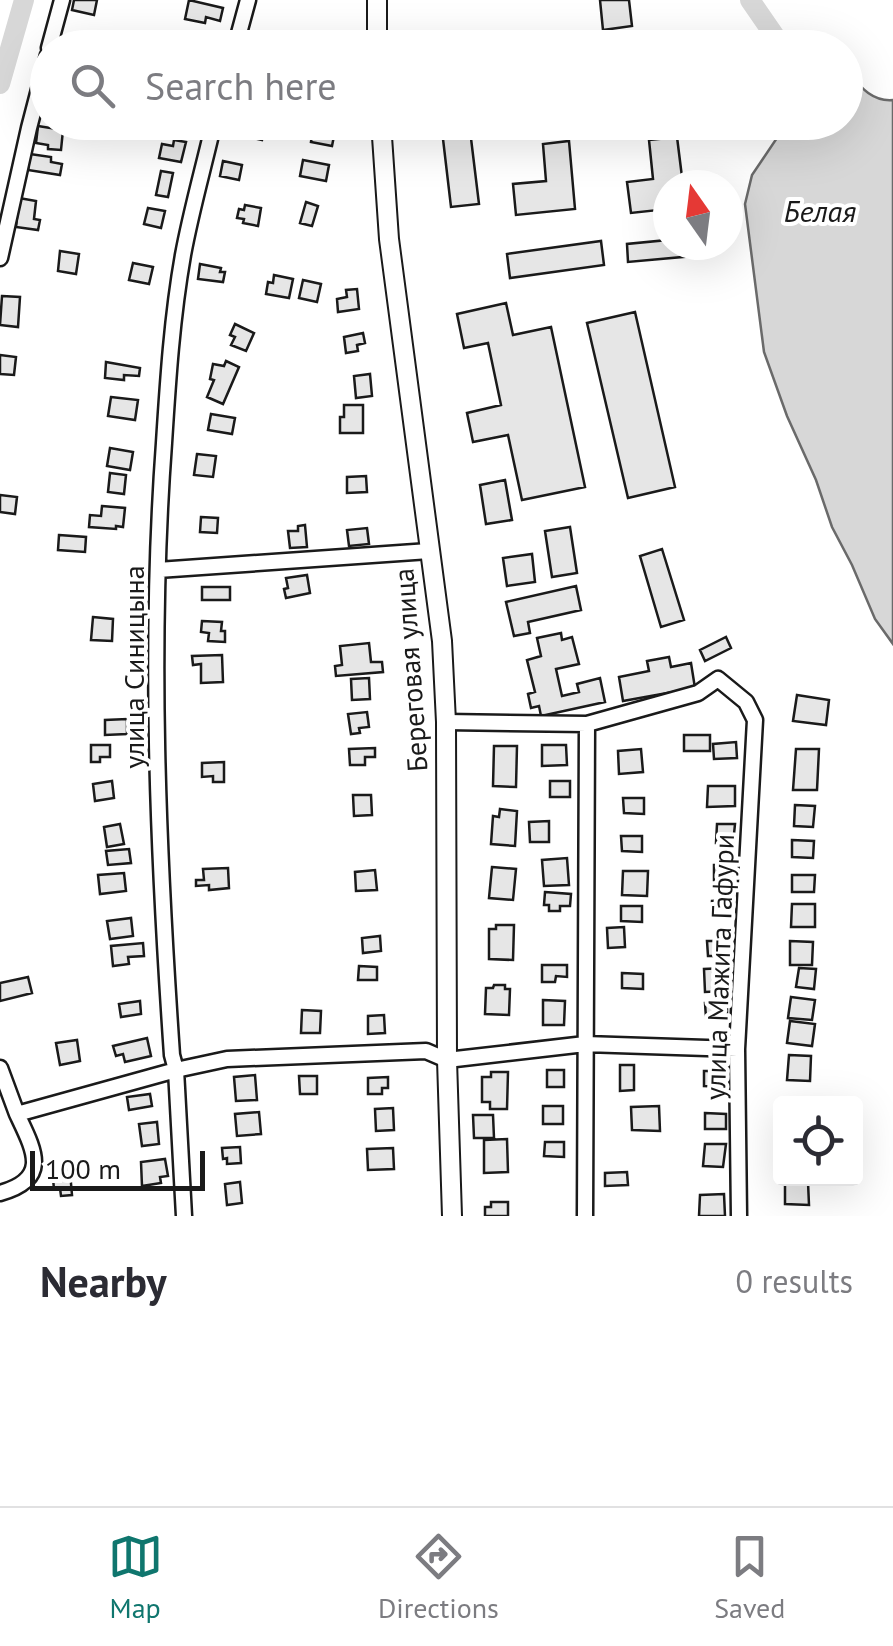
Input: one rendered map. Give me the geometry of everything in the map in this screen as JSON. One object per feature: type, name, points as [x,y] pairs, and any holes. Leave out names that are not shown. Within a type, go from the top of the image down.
[{"type":"main road","points":[[377,0],[377,30]]},
{"type":"main road","name":"Береговая улица","points":[[382,140],[389,240],[442,640],[452,1216]]},
{"type":"street","points":[[54,30],[62,0]]},
{"type":"street","points":[[240,30],[248,0]]},
{"type":"street","points":[[0,258],[30,121]]},
{"type":"street","name":"улица Синицына","points":[[184,1216],[160,849],[158,570],[172,330],[184,254],[210,140]]},
{"type":"street","points":[[158,570],[429,551]]},
{"type":"street","name":"улица Мажита Гафури","points":[[586,724],[698,693],[718,679],[746,702],[755,720],[737,1048],[739,1216]]},
{"type":"street","points":[[446,722],[586,724],[585,1216]]},
{"type":"street","points":[[17,1114],[227,1059],[426,1051],[447,1060],[585,1044],[737,1048]]},
{"type":"street","points":[[0,1068],[34,1149],[34,1168],[22,1185],[0,1193]]},
{"type":"water","name":"Белая","points":[[863,88],[893,100],[893,644],[875,619],[832,527],[764,352],[745,204],[752,175],[776,140],[863,140]]},
{"type":"building","points":[[74,0],[97,0],[94,15],[72,10]]},
{"type":"building","points":[[189,0],[223,8],[220,21],[206,17],[205,23],[185,19]]},
{"type":"building","points":[[600,0],[629,0],[632,26],[603,30]]},
{"type":"building","points":[[36,140],[62,140],[61,150]]},
{"type":"building","points":[[174,140],[186,142],[181,162],[159,158],[162,144],[173,146]]},
{"type":"building","points":[[311,140],[333,140],[332,146]]},
{"type":"building","points":[[443,140],[471,140],[479,204],[451,207]]},
{"type":"building","points":[[649,140],[677,140],[681,170],[653,170],[653,179]]},
{"type":"building","points":[[569,141],[575,209],[516,215],[513,184],[546,181],[543,144]]},
{"type":"building","points":[[30,154],[51,157],[51,162],[62,164],[60,175],[28,170]]},
{"type":"building","points":[[303,160],[329,165],[326,181],[300,176]]},
{"type":"building","points":[[223,161],[242,165],[239,180],[220,176]]},
{"type":"building","points":[[161,171],[173,173],[168,197],[156,195]]},
{"type":"building","points":[[653,179],[653,211],[631,213],[627,182]]},
{"type":"building","points":[[19,198],[36,201],[34,219],[40,220],[38,230],[16,227]]},
{"type":"building","points":[[306,202],[318,206],[312,226],[300,223]]},
{"type":"building","points":[[245,205],[261,208],[258,226],[237,218],[239,209],[244,210]]},
{"type":"building","points":[[148,208],[165,211],[161,228],[144,224]]},
{"type":"building","points":[[601,241],[604,265],[510,278],[507,254]]},
{"type":"building","points":[[653,241],[653,260],[628,262],[627,244]]},
{"type":"building","points":[[60,251],[79,254],[76,274],[58,271]]},
{"type":"building","points":[[133,263],[153,267],[149,284],[129,280]]},
{"type":"building","points":[[200,264],[221,268],[220,272],[225,272],[223,282],[198,279]]},
{"type":"building","points":[[274,275],[293,279],[289,298],[266,294]]},
{"type":"building","points":[[303,280],[321,284],[317,302],[299,298]]},
{"type":"building","points":[[357,289],[359,309],[338,312],[337,299],[347,297],[346,290]]},
{"type":"building","points":[[2,296],[20,297],[18,327],[0,325]]},
{"type":"building","points":[[506,303],[513,335],[551,327],[585,487],[522,500],[508,435],[473,442],[467,413],[501,405],[488,343],[464,348],[457,314]]},
{"type":"building","points":[[635,312],[675,487],[628,498],[587,323]]},
{"type":"building","points":[[235,324],[254,333],[246,351],[231,345]]},
{"type":"building","points":[[363,333],[365,343],[357,345],[358,351],[346,353],[344,337]]},
{"type":"building","points":[[0,355],[16,357],[14,375],[0,374]]},
{"type":"building","points":[[226,361],[239,367],[223,404],[207,397],[214,380],[210,379],[213,364],[224,366]]},
{"type":"building","points":[[106,362],[140,368],[139,376],[124,375],[124,380],[105,378]]},
{"type":"building","points":[[370,374],[372,396],[356,398],[354,376]]},
{"type":"building","points":[[111,397],[138,400],[135,420],[108,416]]},
{"type":"building","points":[[344,405],[363,405],[363,433],[340,433]]},
{"type":"building","points":[[211,414],[235,418],[232,434],[208,430]]},
{"type":"building","points":[[110,448],[133,452],[130,470],[107,466]]},
{"type":"building","points":[[197,454],[216,456],[213,477],[194,475]]},
{"type":"building","points":[[110,473],[126,475],[124,494],[108,492]]},
{"type":"building","points":[[366,476],[367,492],[347,493],[347,477]]},
{"type":"building","points":[[505,480],[512,520],[486,524],[480,485]]},
{"type":"building","points":[[0,495],[17,497],[15,514],[0,512]]},
{"type":"building","points":[[102,506],[125,508],[123,527],[89,527],[90,515],[101,516]]},
{"type":"building","points":[[201,517],[218,518],[217,533],[200,532]]},
{"type":"building","points":[[305,525],[307,547],[290,548],[288,531],[298,531],[298,526]]},
{"type":"building","points":[[570,527],[577,573],[552,577],[545,531]]},
{"type":"building","points":[[367,528],[369,544],[349,546],[347,530]]},
{"type":"building","points":[[59,535],[86,537],[85,552],[58,550]]},
{"type":"building","points":[[662,549],[684,620],[661,627],[640,556]]},
{"type":"building","points":[[532,554],[535,582],[507,586],[503,558]]},
{"type":"building","points":[[307,575],[310,593],[286,598],[286,578]]},
{"type":"building","points":[[576,586],[581,610],[528,622],[530,633],[514,636],[506,602]]},
{"type":"building","points":[[202,587],[230,587],[230,600],[202,600]]},
{"type":"building","points":[[93,617],[113,619],[112,641],[91,640]]},
{"type":"building","points":[[202,621],[222,622],[225,642],[208,641],[209,633],[201,632]]},
{"type":"building","points":[[561,633],[562,640],[572,637],[579,664],[556,669],[562,696],[579,692],[577,684],[600,678],[605,702],[541,716],[539,706],[531,708],[528,694],[535,692],[527,660],[541,656],[537,638]]},
{"type":"building","points":[[726,637],[731,648],[705,661],[700,650]]},
{"type":"building","points":[[369,643],[371,662],[382,662],[383,672],[336,676],[335,666],[342,665],[340,646]]},
{"type":"building","points":[[222,655],[223,682],[201,683],[201,664],[193,665],[192,656]]},
{"type":"building","points":[[669,657],[671,667],[691,663],[695,688],[623,701],[619,677],[649,671],[647,661]]},
{"type":"building","points":[[369,678],[370,699],[352,700],[351,679]]},
{"type":"building","points":[[797,695],[829,700],[826,725],[793,721]]},
{"type":"building","points":[[367,712],[369,727],[351,734],[348,714]]},
{"type":"building","points":[[127,719],[127,734],[105,735],[105,720]]},
{"type":"building","points":[[684,735],[710,735],[710,751],[684,751]]},
{"type":"building","points":[[736,742],[737,758],[714,759],[713,744]]},
{"type":"building","points":[[91,745],[110,745],[110,757],[91,762]]},
{"type":"building","points":[[542,745],[566,745],[567,765],[542,766]]},
{"type":"building","points":[[494,746],[517,746],[516,787],[493,786]]},
{"type":"building","points":[[375,748],[375,757],[365,757],[365,765],[350,765],[349,749]]},
{"type":"building","points":[[641,749],[643,772],[619,774],[618,751]]},
{"type":"building","points":[[796,749],[819,749],[817,790],[793,790]]},
{"type":"building","points":[[224,762],[224,782],[213,782],[213,776],[202,777],[202,763]]},
{"type":"building","points":[[112,781],[114,798],[95,801],[93,784]]},
{"type":"building","points":[[550,781],[570,781],[570,797],[550,797]]},
{"type":"building","points":[[708,786],[735,786],[735,806],[707,807]]},
{"type":"building","points":[[353,795],[371,795],[372,815],[354,816]]},
{"type":"building","points":[[623,798],[644,798],[644,814],[624,813]]},
{"type":"building","points":[[795,805],[815,806],[813,827],[794,826]]},
{"type":"building","points":[[500,809],[517,811],[515,846],[491,844],[493,816],[499,817]]},
{"type":"building","points":[[549,821],[549,842],[530,842],[529,822]]},
{"type":"building","points":[[120,824],[124,844],[107,847],[104,827]]},
{"type":"building","points":[[717,824],[735,824],[733,844],[716,843]]},
{"type":"building","points":[[621,836],[642,836],[642,852],[622,851]]},
{"type":"building","points":[[792,840],[814,841],[813,858],[792,857]]},
{"type":"building","points":[[129,849],[131,863],[108,865],[106,851]]},
{"type":"building","points":[[567,858],[569,885],[544,886],[542,860]]},
{"type":"building","points":[[714,865],[732,865],[732,888],[714,887]]},
{"type":"building","points":[[492,867],[516,869],[513,900],[489,898]]},
{"type":"building","points":[[228,868],[229,888],[209,890],[209,885],[196,886],[196,880],[204,880],[203,869]]},
{"type":"building","points":[[375,870],[377,890],[356,891],[355,872]]},
{"type":"building","points":[[623,871],[648,871],[647,896],[622,895]]},
{"type":"building","points":[[124,873],[126,891],[100,894],[98,875]]},
{"type":"building","points":[[792,875],[815,875],[814,892],[792,892]]},
{"type":"building","points":[[545,892],[571,894],[570,906],[549,911],[549,905],[544,905]]},
{"type":"building","points":[[728,900],[727,917],[711,917],[712,901]]},
{"type":"building","points":[[792,904],[815,904],[815,927],[791,927]]},
{"type":"building","points":[[621,906],[642,906],[642,922],[621,921]]},
{"type":"building","points":[[131,918],[133,936],[110,939],[107,921]]},
{"type":"building","points":[[496,925],[514,925],[513,960],[489,959],[489,929],[496,929]]},
{"type":"building","points":[[624,927],[625,947],[608,948],[607,928]]},
{"type":"building","points":[[380,936],[381,951],[363,953],[362,938]]},
{"type":"building","points":[[707,941],[729,941],[728,956],[708,956]]},
{"type":"building","points":[[790,941],[813,942],[812,965],[790,965]]},
{"type":"building","points":[[143,943],[144,956],[128,957],[129,964],[113,966],[111,946]]},
{"type":"building","points":[[542,965],[567,965],[567,977],[556,976],[555,982],[542,982]]},
{"type":"building","points":[[359,966],[377,967],[377,980],[358,980]]},
{"type":"building","points":[[726,968],[726,991],[705,992],[704,969]]},
{"type":"building","points":[[799,968],[816,969],[814,989],[796,987]]},
{"type":"building","points":[[622,973],[643,974],[643,989],[622,988]]},
{"type":"building","points":[[28,977],[32,993],[0,1001],[0,983]]},
{"type":"building","points":[[494,985],[510,989],[509,1015],[485,1014],[486,988]]},
{"type":"building","points":[[791,997],[815,1000],[812,1020],[788,1018]]},
{"type":"building","points":[[543,1000],[565,1001],[564,1025],[543,1025]]},
{"type":"building","points":[[140,1001],[141,1014],[121,1017],[119,1004]]},
{"type":"building","points":[[705,1003],[727,1003],[727,1018],[706,1018]]},
{"type":"building","points":[[302,1010],[321,1011],[320,1033],[301,1033]]},
{"type":"building","points":[[384,1015],[385,1033],[368,1034],[368,1016]]},
{"type":"building","points":[[790,1021],[815,1024],[812,1046],[787,1043]]},
{"type":"building","points":[[147,1038],[151,1056],[125,1062],[123,1054],[116,1056],[113,1046]]},
{"type":"building","points":[[77,1040],[80,1061],[60,1065],[56,1043]]},
{"type":"building","points":[[789,1055],[811,1056],[810,1081],[787,1080]]},
{"type":"building","points":[[620,1065],[634,1065],[634,1090],[620,1091]]},
{"type":"building","points":[[547,1070],[564,1070],[564,1087],[547,1087]]},
{"type":"building","points":[[704,1071],[725,1071],[725,1087],[704,1086]]},
{"type":"building","points":[[491,1072],[508,1072],[507,1109],[490,1109],[490,1102],[482,1102],[482,1077],[491,1077]]},
{"type":"building","points":[[255,1075],[257,1100],[236,1101],[234,1077]]},
{"type":"building","points":[[299,1076],[317,1076],[317,1094],[300,1094]]},
{"type":"building","points":[[388,1077],[388,1088],[382,1088],[382,1094],[368,1094],[368,1078]]},
{"type":"building","points":[[150,1094],[152,1106],[129,1110],[127,1097]]},
{"type":"building","points":[[543,1106],[563,1106],[563,1124],[543,1124]]},
{"type":"building","points":[[659,1106],[660,1131],[632,1130],[631,1107]]},
{"type":"building","points":[[393,1108],[394,1130],[376,1131],[375,1109]]},
{"type":"building","points":[[259,1112],[261,1134],[237,1136],[235,1114]]},
{"type":"building","points":[[705,1113],[726,1114],[726,1129],[705,1129]]},
{"type":"building","points":[[473,1115],[493,1115],[494,1138],[474,1138]]},
{"type":"building","points":[[157,1122],[159,1144],[142,1146],[139,1124]]},
{"type":"building","points":[[507,1139],[508,1172],[484,1173],[484,1140]]},
{"type":"building","points":[[545,1142],[564,1142],[564,1157],[544,1156]]},
{"type":"building","points":[[705,1144],[726,1144],[723,1167],[703,1166]]},
{"type":"building","points":[[240,1147],[241,1163],[227,1164],[222,1148]]},
{"type":"building","points":[[393,1148],[394,1169],[368,1170],[367,1149]]},
{"type":"building","points":[[165,1159],[168,1176],[160,1177],[161,1183],[142,1186],[141,1162]]},
{"type":"building","points":[[66,1167],[72,1195],[61,1196],[60,1188],[54,1189],[52,1168]]},
{"type":"building","points":[[627,1172],[628,1185],[605,1186],[605,1173]]},
{"type":"building","points":[[240,1182],[242,1203],[227,1205],[225,1184]]},
{"type":"building","points":[[785,1186],[808,1186],[809,1205],[785,1204]]},
{"type":"building","points":[[724,1194],[725,1216],[699,1216],[700,1195]]},
{"type":"building","points":[[491,1202],[508,1202],[508,1216],[485,1216],[485,1207],[491,1207]]},
{"type":"waterway","points":[[0,84],[24,0]]},
{"type":"waterway","points":[[750,0],[771,30]]}]
